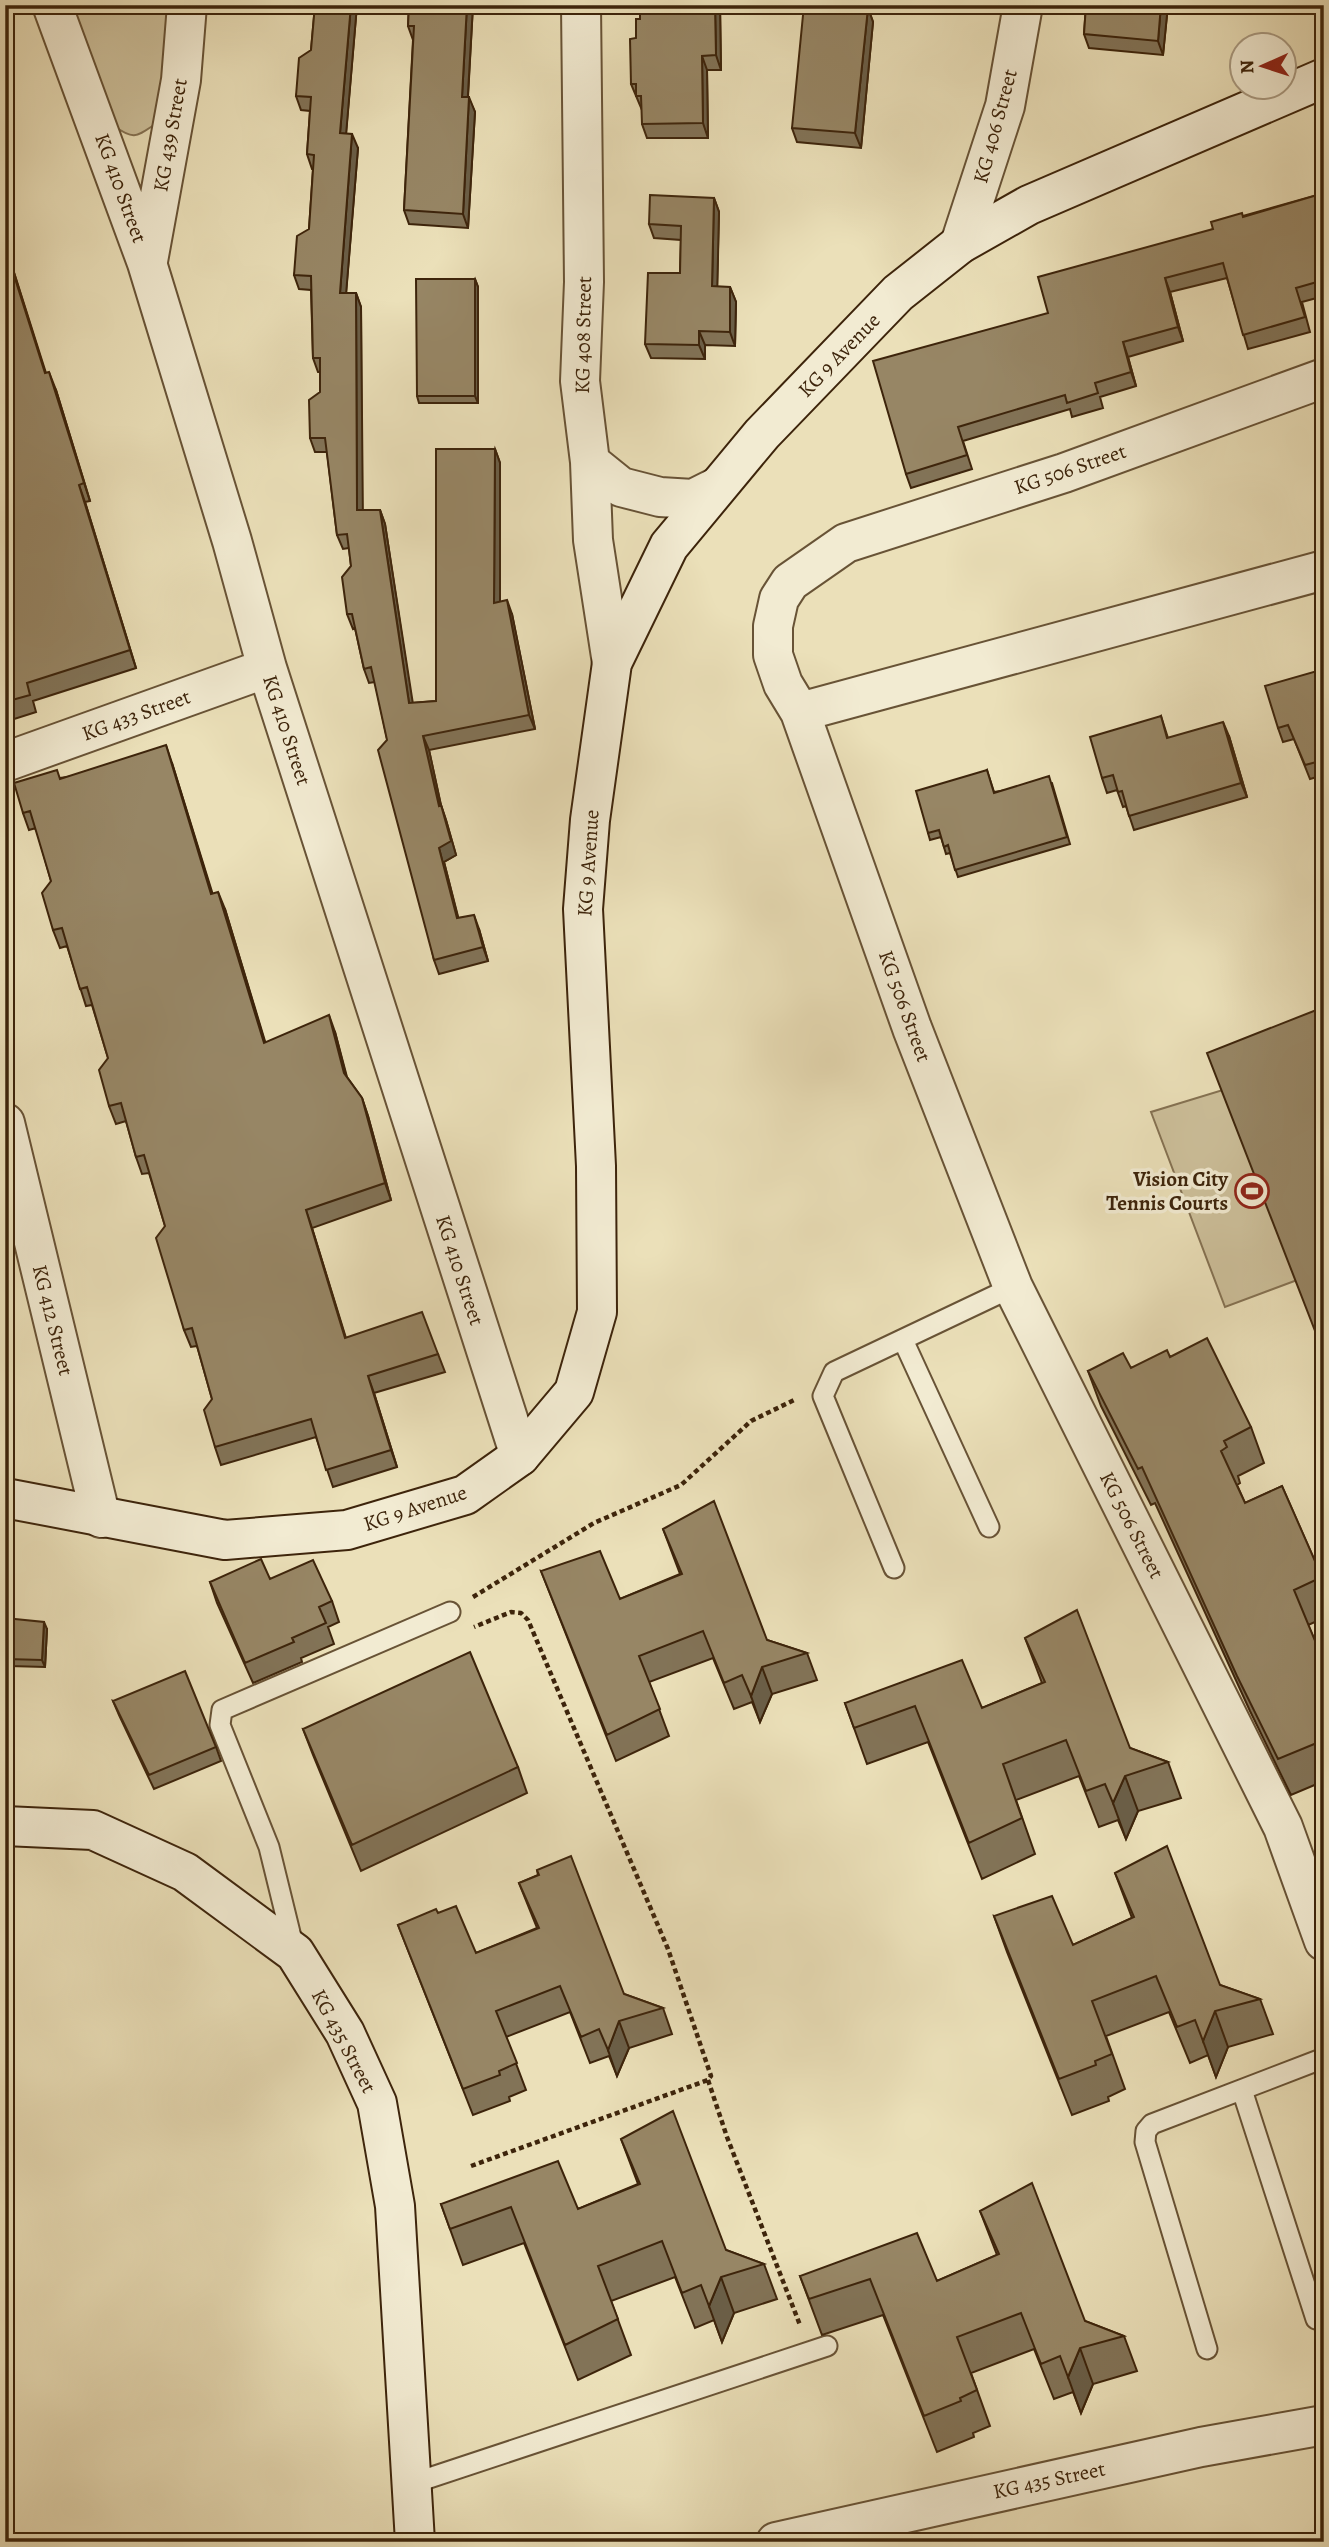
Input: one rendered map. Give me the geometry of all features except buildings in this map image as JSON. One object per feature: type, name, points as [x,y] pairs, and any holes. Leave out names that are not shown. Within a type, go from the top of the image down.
[{"type":"street","name":"KG 410 Street","points":[[52,5],[147,263],[232,541],[267,668],[520,1456]]},
{"type":"street","name":"KG 439 Street","points":[[147,263],[181,80],[187,5]]},
{"type":"street","name":"KG 408 Street","points":[[580,5],[584,282],[580,381],[590,462],[593,540],[612,663]]},
{"type":"street","name":"KG 406 Street","points":[[960,244],[1005,107],[1023,5]]},
{"type":"street","name":"KG 9 Avenue","points":[[5,1498],[225,1540],[346,1530],[465,1495],[520,1456],[574,1392],[597,1312],[596,1167],[583,909],[590,820],[612,663],[669,546],[762,434],[898,293],[960,244],[1029,205],[1324,78]]},
{"type":"street","name":"KG 506 Street","points":[[1324,378],[1064,473],[846,543],[790,582],[779,599],[773,626],[774,655],[783,684],[800,712],[912,1028],[1013,1287],[1283,1827],[1324,1941]]},
{"type":"street","points":[[590,462],[621,487],[660,497],[693,499],[717,487]]},
{"type":"street","points":[[800,712],[1324,570]]},
{"type":"street","name":"KG 433 Street","points":[[5,762],[267,668]]},
{"type":"street","name":"KG 412 Street","points":[[5,1123],[100,1518]]},
{"type":"street","name":"KG 435 Street","points":[[5,1826],[93,1830],[185,1872],[295,1953],[345,2033],[377,2103],[396,2206],[415,2542]]},
{"type":"street","name":"KG 435 Street","points":[[776,2542],[1201,2447],[1324,2425]]},
{"type":"lane","points":[[894,1568],[822,1396],[826,1384],[834,1373],[1013,1287]]},
{"type":"lane","points":[[903,1340],[989,1527]]},
{"type":"lane","points":[[295,1953],[269,1847],[219,1717],[222,1710],[456,1608]]},
{"type":"lane","points":[[1207,2349],[1145,2142],[1146,2131],[1152,2124],[1324,2058]]},
{"type":"lane","points":[[1242,2090],[1316,2319]]},
{"type":"lane","points":[[411,2484],[819,2349]]},
{"type":"path","points":[[819,2349],[726,2137],[708,2080],[711,2070],[668,1949],[528,1620],[521,1613],[511,1612],[472,1627],[456,1608],[594,1523],[681,1485],[751,1421],[826,1384]]},
{"type":"path","points":[[471,2166],[708,2080]]},
{"type":"shaded area","points":[[63,5],[173,5],[157,123],[136,135],[127,134],[114,126]]},
{"type":"shaded area","name":"Vision City Tennis Courts","points":[[1324,1059],[1324,1270],[1225,1307],[1151,1112]]},
{"type":"place","name":"Vision City Tennis Courts","points":[[1252,1191]]}]
